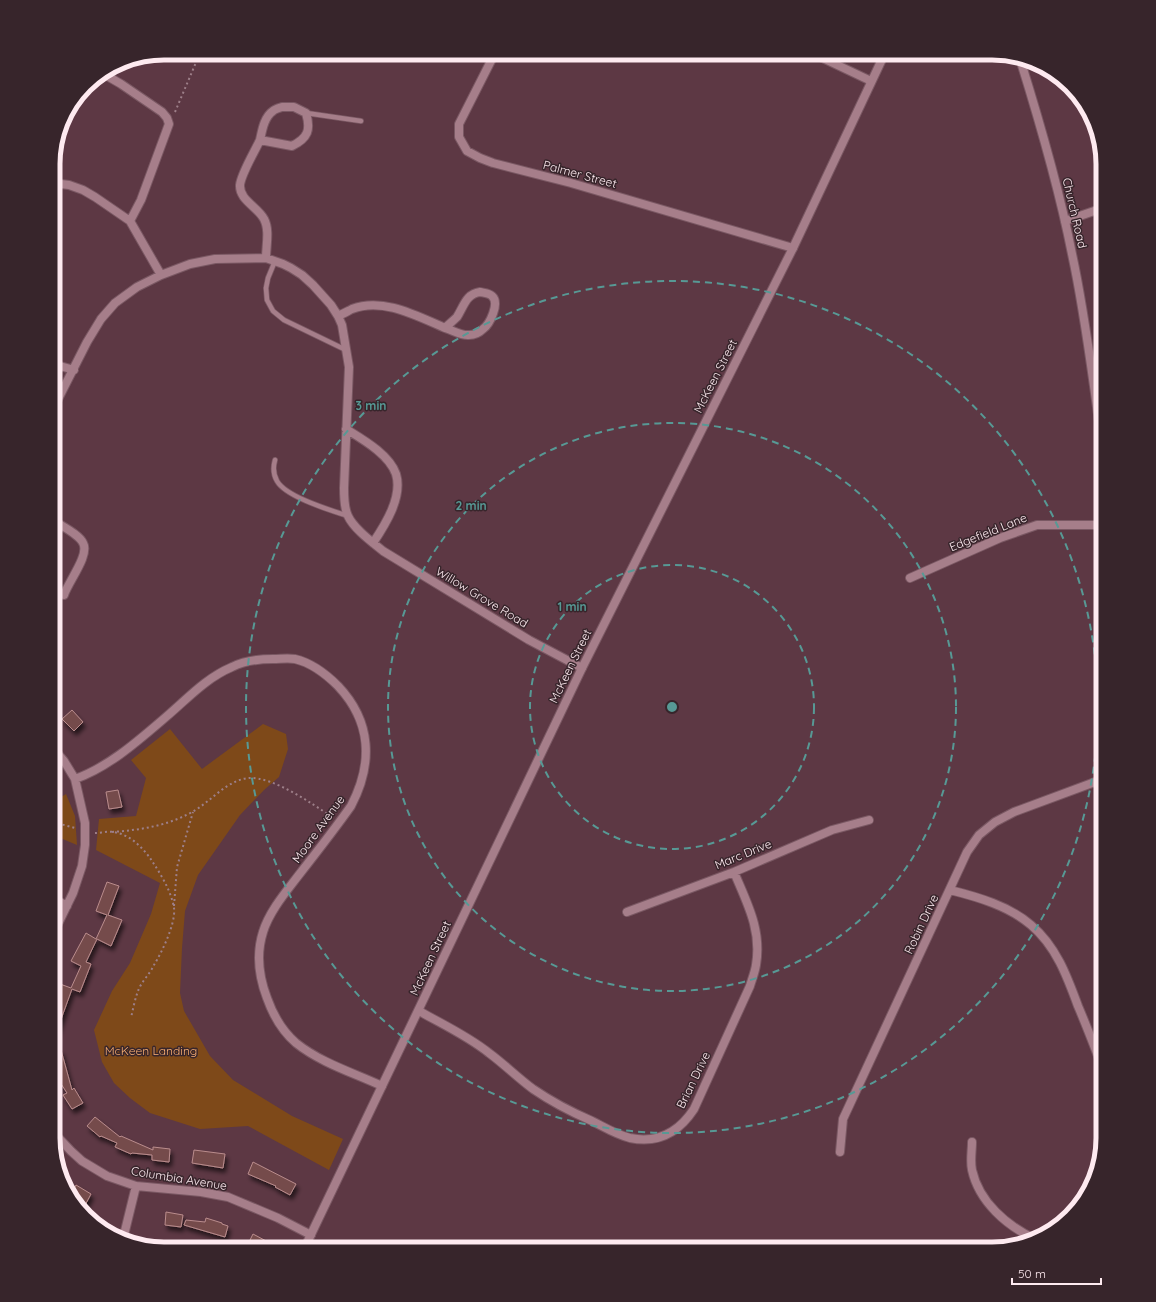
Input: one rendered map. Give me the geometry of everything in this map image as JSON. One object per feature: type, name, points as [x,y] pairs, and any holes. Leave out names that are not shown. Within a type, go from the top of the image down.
[{"type":"street","name":"Palmer Street","points":[[491,60],[459,124],[459,137],[467,151],[493,163],[794,248]]},
{"type":"street","points":[[827,60],[871,81]]},
{"type":"street","name":"McKeen Street","points":[[308,1242],[582,668],[794,248],[882,60]]},
{"type":"street","name":"Church Road","points":[[1022,64],[1053,172],[1065,221],[1081,303],[1096,402]]},
{"type":"street","points":[[107,77],[121,84],[162,112],[167,118],[169,124],[141,200],[130,221]]},
{"type":"street","points":[[260,140],[292,146],[301,142],[309,125],[306,113],[294,107],[282,107],[272,111],[266,120],[262,129],[260,140],[241,178],[240,191],[260,213],[266,224],[266,258]]},
{"type":"street","points":[[60,184],[69,185],[83,190],[130,221],[161,275]]},
{"type":"street","points":[[1065,221],[1096,210]]},
{"type":"street","name":"Willow Grove Road","points":[[60,395],[87,342],[101,319],[116,303],[137,287],[161,275],[190,264],[215,259],[266,258],[291,268],[323,295],[338,316],[342,325],[347,350],[349,378],[344,488],[345,508],[348,516],[355,526],[383,551],[529,640],[582,668]]},
{"type":"street","points":[[338,316],[353,309],[378,305],[392,308],[445,328],[467,335],[483,330],[487,325],[495,307],[493,296],[480,292],[475,293],[464,304],[456,318],[445,328]]},
{"type":"street","points":[[60,366],[74,370]]},
{"type":"street","points":[[346,429],[378,451],[388,461],[396,473],[398,486],[396,497],[382,530],[373,543]]},
{"type":"street","points":[[60,525],[78,537],[83,543],[85,550],[64,594]]},
{"type":"street","name":"Edgefield Lane","points":[[910,578],[1000,538],[1037,525],[1096,525]]},
{"type":"street","name":"Moore Avenue","points":[[75,780],[87,775],[116,757],[161,721],[197,689],[232,666],[269,659],[293,659],[310,665],[323,672],[334,682],[352,704],[359,716],[363,729],[366,753],[364,776],[351,806],[288,889],[266,924],[260,943],[260,976],[272,1011],[286,1033],[307,1050],[331,1064],[382,1086]]},
{"type":"street","points":[[60,756],[75,780],[85,823],[85,845],[82,866],[73,893],[60,920]]},
{"type":"street","name":"Robin Drive","points":[[840,1152],[843,1118],[967,852],[979,835],[995,822],[1014,812],[1096,782]]},
{"type":"street","name":"Marc Drive","points":[[627,912],[734,872],[832,830],[869,820]]},
{"type":"street","name":"Brian Drive","points":[[419,1011],[465,1036],[488,1052],[532,1089],[556,1104],[618,1134],[630,1138],[643,1140],[665,1136],[682,1124],[694,1109],[750,986],[756,967],[757,956],[754,923],[751,912],[734,872]]},
{"type":"street","points":[[950,890],[992,903],[1018,916],[1041,934],[1050,944],[1063,968],[1096,1051]]},
{"type":"street","points":[[60,902],[67,906]]},
{"type":"street","name":"Columbia Avenue","points":[[60,1141],[82,1161],[107,1176],[136,1186],[201,1192],[228,1197],[272,1215],[311,1235]]},
{"type":"street","points":[[972,1142],[972,1169],[982,1193],[999,1215],[1010,1225],[1028,1236]]},
{"type":"street","points":[[124,1234],[136,1186]]},
{"type":"lane","points":[[306,113],[361,120]]},
{"type":"lane","points":[[275,261],[268,278],[266,288],[267,300],[273,311],[284,320],[347,350]]},
{"type":"lane","points":[[274,460],[273,468],[275,475],[283,488],[308,502],[348,516]]},
{"type":"path","points":[[169,124],[197,60]]},
{"type":"path","points":[[94,833],[138,830],[163,825],[193,812],[230,784],[251,778],[268,782],[296,793],[340,822]]},
{"type":"path","points":[[131,1018],[138,990],[164,949],[171,927],[177,867],[193,812]]},
{"type":"path","points":[[60,824],[78,829]]},
{"type":"path","points":[[112,832],[127,836],[144,850],[165,883],[174,909]]},
{"type":"green space","name":"McKeen Landing","points":[[263,724],[286,734],[288,749],[279,777],[240,815],[198,875],[185,911],[180,993],[184,1011],[210,1056],[233,1080],[292,1116],[343,1139],[329,1170],[248,1126],[200,1129],[150,1113],[130,1098],[114,1083],[102,1062],[94,1030],[112,991],[130,963],[151,914],[160,883],[96,850],[99,819],[136,816],[146,778],[131,760],[170,729],[202,769]]},
{"type":"green space","points":[[66,794],[75,816],[77,845],[60,838],[60,798]]},
{"type":"building","points":[[72,710],[83,722],[74,731],[62,719]]},
{"type":"building","points":[[118,790],[122,807],[109,809],[106,792]]},
{"type":"building","points":[[107,882],[119,886],[108,915],[122,920],[111,946],[97,939],[86,962],[91,964],[80,992],[72,989],[60,1022],[60,984],[71,988],[81,966],[71,961],[86,933],[96,939],[107,915],[96,911]]},
{"type":"building","points":[[60,1050],[72,1090],[74,1088],[83,1103],[72,1109],[63,1095],[67,1093],[60,1082]]},
{"type":"building","points":[[95,1117],[120,1137],[121,1136],[153,1150],[153,1147],[170,1149],[169,1162],[152,1160],[152,1155],[131,1154],[115,1147],[117,1143],[101,1136],[100,1137],[87,1126]]},
{"type":"building","points":[[194,1150],[225,1154],[223,1168],[192,1163]]},
{"type":"building","points":[[253,1162],[296,1184],[290,1195],[275,1187],[276,1186],[248,1174]]},
{"type":"building","points":[[76,1185],[91,1194],[85,1206],[77,1196],[74,1189]]},
{"type":"building","points":[[166,1212],[183,1215],[181,1227],[165,1225]]},
{"type":"building","points":[[206,1218],[228,1226],[225,1237],[184,1225],[186,1220],[205,1222]]},
{"type":"building","points":[[253,1234],[268,1242],[249,1242]]}]
